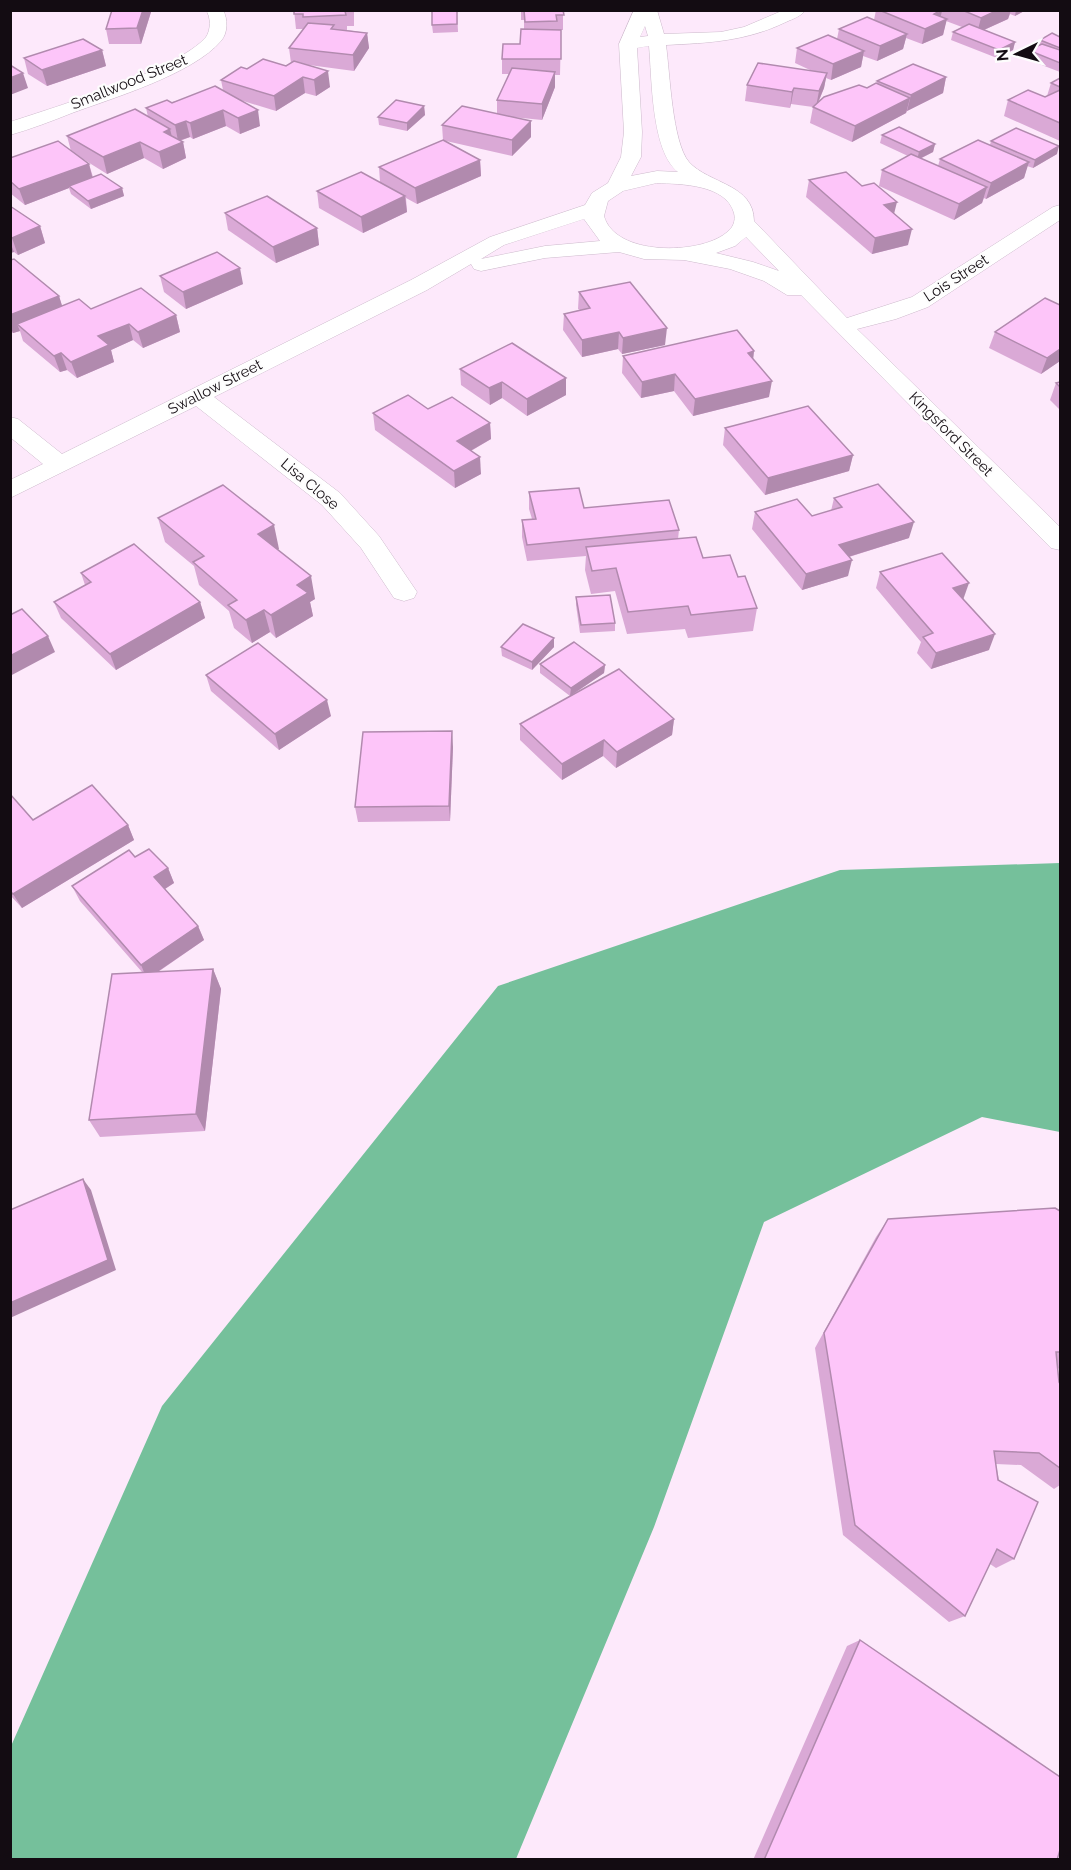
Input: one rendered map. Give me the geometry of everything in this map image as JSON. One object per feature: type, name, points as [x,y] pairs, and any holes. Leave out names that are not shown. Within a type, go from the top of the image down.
[{"type":"street","name":"Smallwood Street","points":[[10,129],[187,60],[215,37],[218,26],[217,14],[214,10]]},
{"type":"street","points":[[616,186],[631,157],[633,137],[628,44],[643,10]]},
{"type":"street","points":[[648,10],[658,45],[667,130],[672,147],[681,165],[702,182]]},
{"type":"street","points":[[628,44],[658,45],[701,51],[725,47],[742,41],[767,25],[798,10]]},
{"type":"street","points":[[702,182],[657,177],[616,186],[600,196],[594,209],[595,222],[606,235],[624,245],[648,252],[675,254],[702,252],[723,244],[738,235],[745,223]]},
{"type":"street","name":"Kingsford Street","points":[[702,182],[722,189],[736,199],[744,211],[745,223],[842,326],[1060,542]]},
{"type":"street","name":"Swallow Street","points":[[10,490],[419,285],[497,241],[594,209]]},
{"type":"street","name":"Lois Street","points":[[842,326],[888,314],[920,302],[1060,211]]},
{"type":"street","name":"Swallow Street","points":[[419,285],[476,266],[544,252],[624,245]]},
{"type":"street","name":"Kingsford Street","points":[[675,254],[722,260],[763,272],[789,285],[842,326]]},
{"type":"street","name":"Lisa Close","points":[[197,395],[332,499],[370,542],[404,591]]},
{"type":"street","points":[[10,424],[60,465]]},
{"type":"green space","points":[[1060,863],[1060,1132],[982,1117],[764,1222],[654,1527],[516,1859],[11,1859],[11,1746],[162,1406],[498,986],[840,870]]},
{"type":"building","points":[[112,10],[143,10],[137,28],[106,29]]},
{"type":"building","points":[[294,10],[353,11],[345,11],[346,15],[303,17],[303,14],[294,14]]},
{"type":"building","points":[[432,10],[457,10],[457,24],[432,25]]},
{"type":"building","points":[[524,10],[563,10],[564,15],[556,15],[557,21],[525,22]]},
{"type":"building","points":[[879,10],[941,10],[934,14],[947,19],[925,29]]},
{"type":"building","points":[[962,10],[998,10],[981,18]]},
{"type":"building","points":[[867,17],[907,34],[880,46],[839,29]]},
{"type":"building","points":[[308,23],[334,25],[331,29],[367,33],[353,55],[289,48]]},
{"type":"building","points":[[969,24],[1015,42],[999,50],[953,32]]},
{"type":"building","points":[[521,29],[561,30],[561,59],[502,59],[503,44],[520,44]]},
{"type":"building","points":[[1052,33],[1060,37],[1060,48],[1040,40]]},
{"type":"building","points":[[828,35],[864,51],[833,64],[797,48]]},
{"type":"building","points":[[83,39],[102,50],[42,70],[24,58]]},
{"type":"building","points":[[1042,44],[1060,50],[1060,63],[1028,50]]},
{"type":"building","points":[[263,59],[286,66],[294,61],[328,71],[314,80],[303,77],[274,96],[221,80],[241,67],[247,69]]},
{"type":"building","points":[[758,63],[827,73],[819,91],[794,88],[792,92],[747,85]]},
{"type":"building","points":[[913,64],[946,77],[911,95],[877,81]]},
{"type":"building","points":[[10,65],[23,73],[10,78]]},
{"type":"building","points":[[512,68],[555,72],[542,104],[497,100]]},
{"type":"building","points":[[1060,78],[1060,87],[1051,83]]},
{"type":"building","points":[[876,83],[910,98],[855,126],[813,107],[824,97],[859,85],[867,88]]},
{"type":"building","points":[[215,86],[258,110],[238,118],[223,110],[190,123],[186,121],[175,125],[146,108],[167,100],[172,103]]},
{"type":"building","points":[[1028,90],[1045,97],[1060,90],[1060,123],[1008,100]]},
{"type":"building","points":[[396,100],[424,106],[407,123],[378,117]]},
{"type":"building","points":[[462,106],[531,121],[512,140],[442,125]]},
{"type":"building","points":[[135,109],[170,129],[164,132],[183,142],[159,152],[140,142],[103,157],[67,136]]},
{"type":"building","points":[[899,127],[935,144],[919,152],[882,135]]},
{"type":"building","points":[[1016,128],[1059,146],[1035,160],[991,141]]},
{"type":"building","points":[[443,140],[480,160],[415,188],[379,167]]},
{"type":"building","points":[[978,140],[1029,162],[991,183],[940,159]]},
{"type":"building","points":[[58,141],[89,164],[19,189],[10,181],[10,158]]},
{"type":"building","points":[[911,154],[987,187],[959,204],[882,170]]},
{"type":"building","points":[[361,172],[405,196],[361,217],[317,191]]},
{"type":"building","points":[[846,172],[862,186],[874,183],[897,202],[884,205],[912,229],[875,238],[809,180]]},
{"type":"building","points":[[101,174],[122,188],[88,201],[69,186]]},
{"type":"building","points":[[267,196],[317,228],[273,247],[225,213]]},
{"type":"building","points":[[10,206],[40,226],[10,237]]},
{"type":"building","points":[[217,252],[240,268],[183,292],[160,276]]},
{"type":"building","points":[[14,259],[59,296],[10,315],[10,260]]},
{"type":"building","points":[[630,282],[667,328],[623,338],[619,332],[582,340],[564,314],[590,308],[579,292]]},
{"type":"building","points":[[141,288],[176,315],[138,332],[129,324],[98,336],[109,345],[71,362],[61,353],[54,356],[17,324],[79,299],[91,309]]},
{"type":"building","points":[[1045,298],[1060,305],[1060,349],[1047,358],[995,332]]},
{"type":"building","points":[[737,330],[754,351],[748,353],[772,381],[695,399],[675,374],[642,382],[623,356]]},
{"type":"building","points":[[512,343],[566,378],[527,399],[502,382],[489,388],[460,369]]},
{"type":"building","points":[[408,395],[428,409],[452,397],[490,423],[457,441],[480,457],[454,471],[373,413]]},
{"type":"building","points":[[808,406],[853,455],[768,478],[725,428]]},
{"type":"building","points":[[878,484],[914,522],[839,545],[852,560],[806,574],[755,512],[797,499],[812,516],[842,507],[834,498]]},
{"type":"building","points":[[223,485],[274,525],[258,534],[311,576],[297,585],[308,593],[271,615],[264,610],[246,620],[228,605],[237,600],[193,562],[204,556],[158,518]]},
{"type":"building","points":[[579,488],[584,508],[669,500],[679,530],[527,545],[522,520],[536,519],[529,492]]},
{"type":"building","points":[[696,537],[703,558],[730,555],[738,577],[745,576],[757,608],[691,615],[688,606],[628,612],[616,568],[592,571],[586,547]]},
{"type":"building","points":[[134,544],[200,602],[110,654],[54,602],[91,582],[81,573]]},
{"type":"building","points":[[942,553],[969,583],[953,588],[995,634],[936,653],[923,637],[933,633],[880,572]]},
{"type":"building","points":[[610,595],[615,623],[581,625],[576,597]]},
{"type":"building","points":[[22,609],[48,636],[10,656],[10,615]]},
{"type":"building","points":[[523,624],[554,638],[532,662],[501,647]]},
{"type":"building","points":[[574,642],[605,665],[571,688],[540,664]]},
{"type":"building","points":[[258,643],[327,700],[275,734],[206,675]]},
{"type":"building","points":[[619,669],[674,719],[617,752],[604,740],[562,764],[520,724]]},
{"type":"building","points":[[452,731],[449,806],[355,807],[363,732]]},
{"type":"building","points":[[92,785],[128,825],[13,894],[10,891],[10,794],[33,820]]},
{"type":"building","points":[[149,849],[168,868],[154,877],[198,926],[141,965],[72,886],[129,850],[135,857]]},
{"type":"building","points":[[213,969],[196,1114],[89,1120],[112,974]]},
{"type":"building","points":[[83,1179],[108,1260],[10,1303],[10,1210]]},
{"type":"building","points":[[1055,1208],[1060,1211],[1060,1352],[1056,1352],[1060,1384],[1060,1468],[1039,1453],[994,1451],[998,1480],[1038,1502],[1014,1559],[997,1549],[965,1616],[855,1525],[824,1333],[888,1219]]},
{"type":"building","points":[[860,1640],[1060,1777],[1060,1850],[1057,1860],[764,1860]]}]
